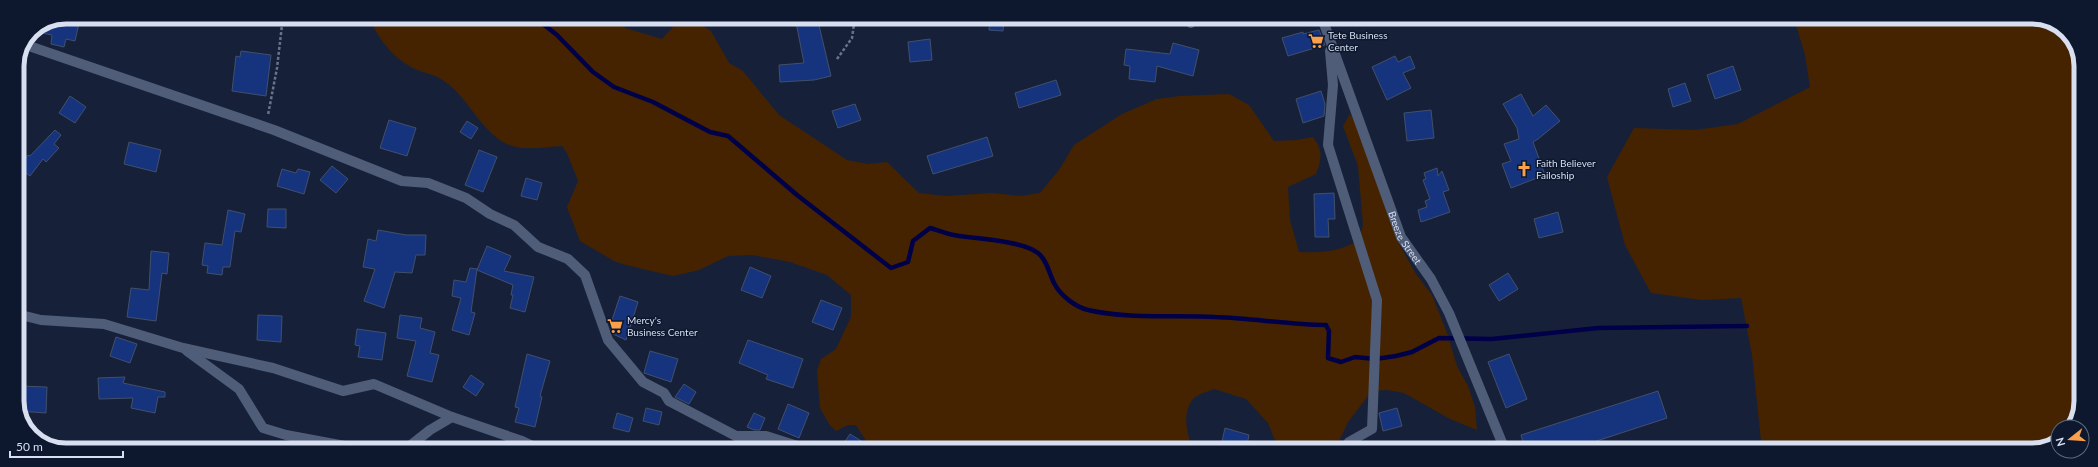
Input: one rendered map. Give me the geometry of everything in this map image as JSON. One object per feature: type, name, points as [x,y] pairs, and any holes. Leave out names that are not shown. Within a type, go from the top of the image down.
[{"type":"street","name":"Breeze Street","points":[[1324,24],[1401,237],[1431,279],[1449,312],[1502,443]]},
{"type":"street","points":[[1329,36],[1333,85],[1328,145],[1377,300],[1372,429],[1348,443]]},
{"type":"street","points":[[29,46],[265,127],[402,180],[428,183],[466,198],[490,214],[514,225],[538,247],[568,259],[585,275],[608,340],[643,382],[664,393],[669,401],[736,436],[766,436],[788,443]]},
{"type":"street","points":[[24,316],[41,320],[104,324],[183,348],[273,368],[343,391],[374,384],[452,417],[526,443]]},
{"type":"street","points":[[183,348],[239,389],[263,428],[286,435],[329,443]]},
{"type":"street","points":[[414,443],[430,430],[452,417]]},
{"type":"path","points":[[265,127],[277,68],[282,25],[280,24]]},
{"type":"path","points":[[837,60],[852,38],[854,24]]},
{"type":"shaded area","points":[[372,24],[623,24],[625,28],[662,39],[676,24],[700,24],[711,31],[729,63],[743,71],[779,115],[847,160],[868,164],[887,162],[919,193],[946,196],[992,193],[1020,196],[1040,193],[1059,170],[1074,145],[1122,114],[1157,99],[1180,96],[1229,94],[1249,105],[1274,141],[1297,140],[1313,137],[1319,146],[1320,159],[1316,174],[1288,187],[1290,220],[1299,252],[1330,251],[1352,244],[1359,240],[1363,225],[1358,166],[1343,126],[1350,114],[1359,125],[1398,242],[1416,274],[1432,295],[1447,333],[1457,366],[1468,386],[1475,407],[1477,430],[1450,419],[1404,393],[1387,390],[1372,391],[1348,422],[1337,443],[1276,443],[1268,423],[1246,399],[1214,389],[1194,398],[1190,404],[1186,416],[1186,423],[1191,443],[867,443],[856,425],[848,425],[836,431],[829,424],[820,408],[817,371],[821,359],[836,349],[851,317],[851,295],[827,275],[790,262],[752,255],[728,256],[699,270],[673,276],[614,261],[580,241],[567,207],[578,181],[567,153],[562,146],[526,148],[511,146],[505,143],[488,130],[453,88],[433,75],[405,64],[392,53]]},
{"type":"shaded area","points":[[1796,24],[2032,24],[2048,27],[2064,38],[2073,55],[2074,63],[2074,401],[2070,419],[2050,419],[2050,439],[2032,443],[1761,443],[1752,355],[1741,298],[1702,300],[1651,293],[1625,245],[1607,177],[1634,128],[1695,130],[1738,124],[1810,87],[1805,55]]},
{"type":"building","points":[[79,24],[75,41],[66,39],[64,47],[51,44],[52,35],[41,33],[50,27],[58,25]]},
{"type":"building","points":[[796,24],[819,24],[831,76],[814,80],[780,82],[779,65],[804,63]]},
{"type":"building","points":[[989,24],[1004,24],[1003,31],[989,30]]},
{"type":"building","points":[[1319,30],[1325,45],[1288,56],[1282,38],[1303,32],[1303,34]]},
{"type":"building","points":[[930,39],[932,60],[910,62],[908,42]]},
{"type":"building","points":[[1173,43],[1199,50],[1193,76],[1157,66],[1155,82],[1129,79],[1130,66],[1124,65],[1126,49],[1170,54]]},
{"type":"building","points":[[241,51],[271,55],[266,96],[232,91],[236,56],[240,57]]},
{"type":"building","points":[[1395,56],[1398,62],[1410,56],[1415,68],[1403,73],[1411,88],[1387,100],[1372,67]]},
{"type":"building","points":[[1733,66],[1741,90],[1715,99],[1707,75]]},
{"type":"building","points":[[1056,80],[1061,95],[1019,108],[1015,93]]},
{"type":"building","points":[[1685,83],[1691,101],[1673,107],[1668,89]]},
{"type":"building","points":[[1321,91],[1325,104],[1324,116],[1303,123],[1296,99]]},
{"type":"building","points":[[1521,94],[1533,116],[1546,105],[1560,121],[1533,142],[1545,175],[1511,188],[1502,164],[1511,161],[1504,144],[1519,139],[1517,128],[1503,104]]},
{"type":"building","points":[[70,96],[86,107],[75,123],[59,113]]},
{"type":"building","points":[[855,104],[861,120],[838,128],[832,111]]},
{"type":"building","points":[[1431,110],[1434,138],[1407,141],[1404,113]]},
{"type":"building","points":[[389,120],[416,128],[407,156],[380,148]]},
{"type":"building","points":[[467,121],[478,128],[471,139],[460,132]]},
{"type":"building","points":[[55,130],[61,135],[54,144],[59,148],[46,162],[43,159],[30,176],[24,172],[24,160],[28,155],[30,156]]},
{"type":"building","points":[[987,137],[993,156],[933,174],[927,156]]},
{"type":"building","points":[[129,142],[161,150],[156,172],[124,164]]},
{"type":"building","points":[[479,150],[497,157],[483,192],[465,185]]},
{"type":"building","points":[[332,166],[348,179],[336,193],[320,180]]},
{"type":"building","points":[[1437,168],[1438,176],[1442,171],[1449,190],[1443,192],[1450,212],[1421,222],[1418,210],[1427,207],[1425,201],[1430,199],[1423,180],[1426,179],[1424,173]]},
{"type":"building","points":[[282,169],[296,173],[298,169],[310,172],[304,194],[277,186]]},
{"type":"building","points":[[526,178],[542,183],[537,200],[521,196]]},
{"type":"building","points":[[1334,193],[1335,219],[1328,219],[1329,237],[1315,237],[1314,194]]},
{"type":"building","points":[[268,209],[286,209],[286,228],[267,227]]},
{"type":"building","points":[[228,210],[245,214],[241,232],[235,231],[230,267],[223,267],[222,275],[207,273],[208,266],[202,265],[205,243],[222,245]]},
{"type":"building","points":[[1558,212],[1563,232],[1539,238],[1534,219]]},
{"type":"building","points":[[378,230],[406,235],[426,235],[425,255],[416,255],[412,273],[395,272],[384,308],[364,301],[375,269],[363,267],[368,239],[376,241]]},
{"type":"building","points":[[487,246],[511,256],[504,271],[534,277],[525,312],[510,308],[513,295],[511,295],[513,285],[477,270]]},
{"type":"building","points":[[151,251],[169,253],[167,274],[162,273],[156,321],[127,317],[131,288],[149,290]]},
{"type":"building","points":[[750,267],[771,276],[762,298],[741,290]]},
{"type":"building","points":[[470,268],[477,269],[471,312],[475,313],[469,335],[452,330],[461,298],[452,296],[454,280],[466,282]]},
{"type":"building","points":[[1508,273],[1518,289],[1499,301],[1489,285]]},
{"type":"building","points":[[620,296],[638,302],[626,340],[613,334],[610,326]]},
{"type":"building","points":[[821,300],[842,308],[833,330],[812,322]]},
{"type":"building","points":[[258,315],[282,316],[281,342],[257,340]]},
{"type":"building","points":[[400,315],[422,318],[420,328],[435,332],[430,353],[439,355],[432,382],[407,376],[416,341],[397,338]]},
{"type":"building","points":[[357,329],[386,333],[382,360],[358,357],[360,346],[355,345]]},
{"type":"building","points":[[116,337],[137,344],[130,363],[110,356]]},
{"type":"building","points":[[748,340],[803,359],[793,388],[766,379],[768,375],[739,363]]},
{"type":"building","points":[[650,351],[678,359],[671,382],[644,373]]},
{"type":"building","points":[[527,354],[550,361],[540,396],[542,397],[535,427],[515,422],[519,408],[515,407]]},
{"type":"building","points":[[1509,354],[1527,399],[1506,408],[1488,362]]},
{"type":"building","points":[[471,375],[484,384],[476,396],[463,387]]},
{"type":"building","points":[[125,377],[123,383],[165,392],[165,397],[158,397],[155,413],[131,408],[133,398],[99,399],[98,378]]},
{"type":"building","points":[[684,384],[696,392],[689,404],[675,397]]},
{"type":"building","points":[[24,386],[47,387],[46,413],[26,411]]},
{"type":"building","points":[[1658,391],[1667,418],[1590,443],[1523,443],[1521,435]]},
{"type":"building","points":[[788,404],[809,413],[799,438],[778,429]]},
{"type":"building","points":[[646,408],[662,412],[659,425],[643,421]]},
{"type":"building","points":[[1397,408],[1402,426],[1383,431],[1379,413]]},
{"type":"building","points":[[617,413],[633,418],[629,432],[613,428]]},
{"type":"building","points":[[754,413],[765,418],[760,430],[754,430],[747,427]]},
{"type":"building","points":[[1225,428],[1249,435],[1247,443],[1222,443]]},
{"type":"building","points":[[850,434],[864,443],[844,443]]},
{"type":"waterway","points":[[543,24],[557,35],[593,72],[614,87],[653,102],[710,132],[728,136],[797,195],[891,268],[908,262],[913,241],[930,228],[948,234],[1012,243],[1031,249],[1038,253],[1046,263],[1054,283],[1060,292],[1073,303],[1088,310],[1118,315],[1200,316],[1326,325],[1329,331],[1328,358],[1341,362],[1355,357],[1375,359],[1396,356],[1412,352],[1439,338],[1492,339],[1598,328],[1747,326]]},
{"type":"place","name":"Tete Business Center","points":[[1316,41]]},
{"type":"place","name":"Faith Believer Failoship","points":[[1524,169]]},
{"type":"place","name":"Mercy's Business Center","points":[[615,326]]}]
